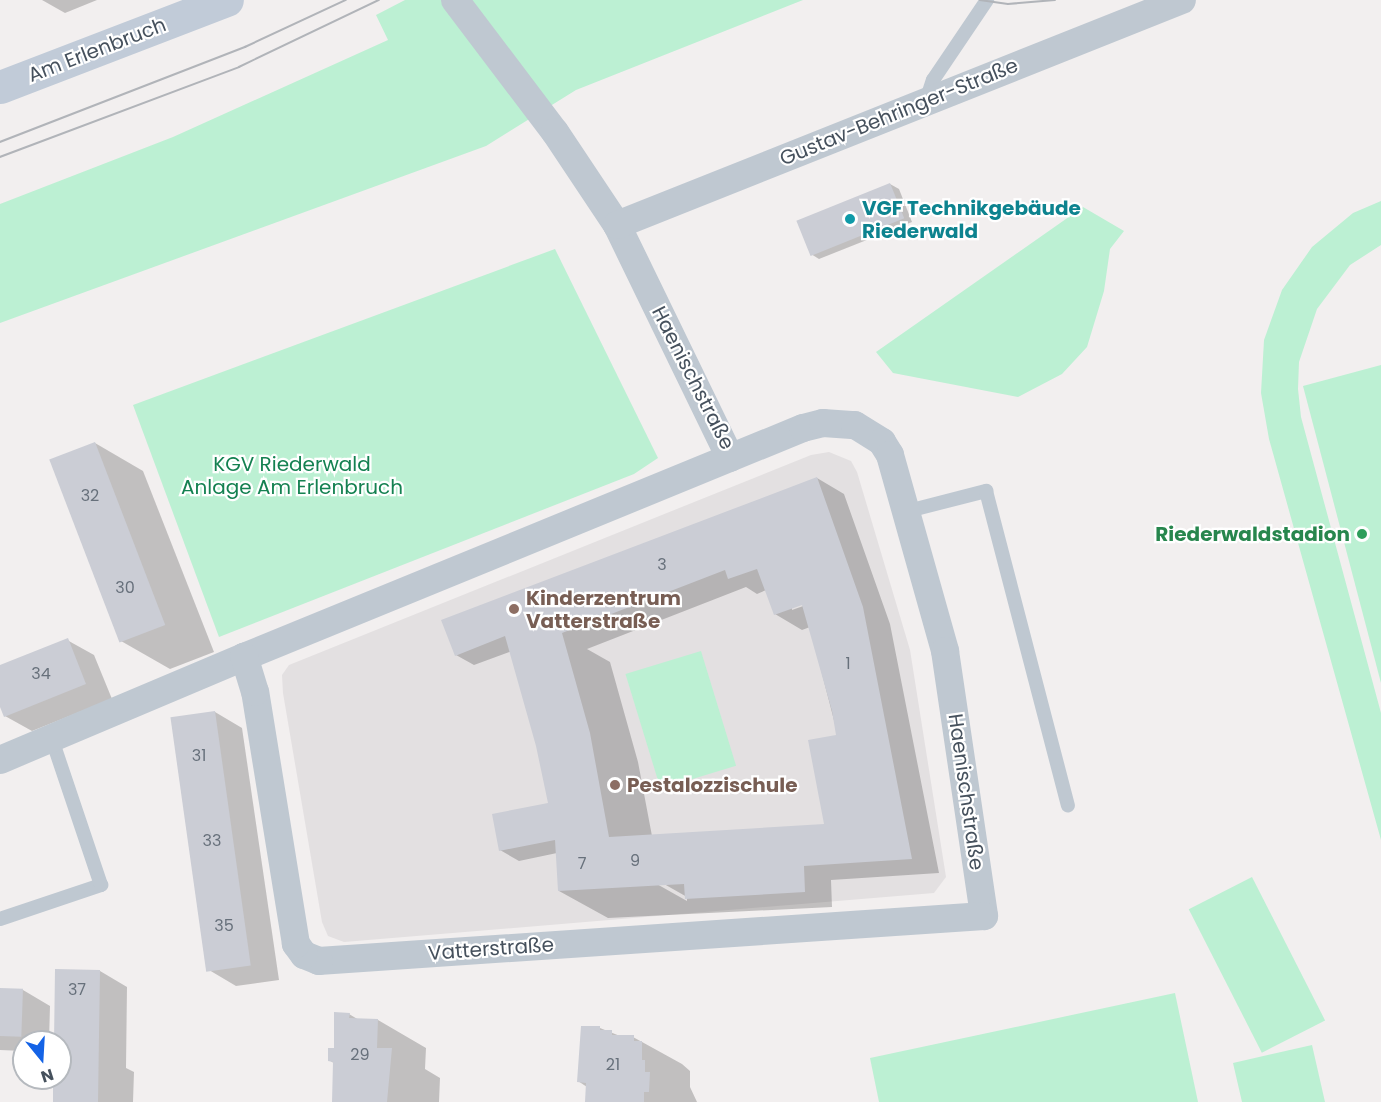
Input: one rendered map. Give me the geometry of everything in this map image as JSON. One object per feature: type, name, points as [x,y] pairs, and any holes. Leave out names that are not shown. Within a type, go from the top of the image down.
[{"type":"main road","name":"Am Erlenbruch","points":[[0,87],[227,0]]},
{"type":"street","name":"Haenischstraße","points":[[455,0],[555,132],[617,225],[730,458],[803,428],[823,423],[855,425],[882,442],[908,512],[945,651],[984,916]]},
{"type":"street","name":"Gustav-Behringer-Straße","points":[[617,225],[1182,0]]},
{"type":"street","points":[[0,760],[244,657],[730,458]]},
{"type":"street","name":"Vatterstraße","points":[[244,657],[255,692],[296,944],[304,955],[319,962],[984,916]]},
{"type":"lane","points":[[926,101],[933,80],[987,0]]},
{"type":"lane","points":[[908,512],[986,491],[1068,805]]},
{"type":"lane","points":[[0,919],[101,885],[52,739]]},
{"type":"shaded area","name":"Pestalozzischule","points":[[829,452],[851,461],[857,472],[910,650],[946,877],[934,893],[344,942],[328,936],[322,922],[283,693],[282,675],[289,665],[811,455]]},
{"type":"green space","points":[[405,0],[803,0],[576,90],[486,146],[0,323],[0,204],[173,137],[388,40],[376,15]]},
{"type":"green space","points":[[1381,201],[1381,245],[1350,265],[1317,309],[1299,362],[1298,389],[1301,417],[1381,713],[1381,840],[1269,439],[1261,393],[1264,340],[1282,290],[1312,247],[1353,213]]},
{"type":"green space","points":[[1083,207],[1124,231],[1110,249],[1104,291],[1087,347],[1062,374],[1018,397],[893,373],[876,352]]},
{"type":"green space","name":"KGV Riederwald Anlage Am Erlenbruch","points":[[555,249],[658,458],[634,474],[219,637],[133,405]]},
{"type":"green space","name":"Riederwaldstadion","points":[[1381,365],[1381,683],[1303,386]]},
{"type":"green space","points":[[701,651],[736,766],[661,789],[625,674]]},
{"type":"green space","points":[[1252,877],[1325,1020],[1262,1053],[1189,909]]},
{"type":"green space","points":[[1175,993],[1198,1102],[879,1102],[870,1058]]},
{"type":"green space","points":[[1312,1045],[1325,1102],[1242,1102],[1233,1063]]},
{"type":"building","name":"VGF Technikgebäude Riederwald","points":[[890,183],[904,218],[811,256],[796,221]]},
{"type":"building","points":[[95,442],[165,625],[119,643],[49,460]]},
{"type":"building","points":[[817,477],[863,607],[912,859],[804,866],[805,892],[685,899],[684,884],[558,891],[555,840],[499,851],[492,814],[548,803],[536,746],[505,636],[455,656],[441,620]],"holes":[[[757,569],[774,615],[802,605],[832,711],[836,735],[808,740],[824,824],[609,837],[590,733],[562,633],[725,570],[728,579]]]},
{"type":"building","points":[[68,638],[86,684],[4,717],[0,707],[0,665]]},
{"type":"building","points":[[215,711],[251,965],[206,972],[170,717]]},
{"type":"building","points":[[55,969],[100,970],[98,1102],[53,1102],[53,1090],[72,1090],[72,1030],[54,1030]]},
{"type":"building","points":[[0,988],[23,989],[22,1030],[12,1030],[12,1036],[0,1036]]},
{"type":"building","points":[[334,1012],[350,1013],[349,1018],[378,1019],[377,1048],[392,1048],[387,1102],[332,1102],[333,1062],[328,1061],[328,1048],[334,1048]]},
{"type":"building","points":[[581,1026],[600,1026],[600,1030],[612,1030],[612,1035],[634,1035],[634,1041],[642,1041],[642,1060],[645,1060],[645,1072],[650,1072],[649,1092],[644,1092],[644,1102],[585,1102],[586,1083],[577,1082]]},
{"type":"tram line","points":[[0,142],[245,47],[346,0]]},
{"type":"tram line","points":[[0,157],[239,67],[379,0]]},
{"type":"tram line","points":[[980,0],[1008,4],[1055,0]]},
{"type":"place","name":"VGF Technikgebäude Riederwald","points":[[850,219]]},
{"type":"place","name":"Riederwaldstadion","points":[[1362,534]]},
{"type":"place","name":"Kinderzentrum Vatterstraße","points":[[514,609]]},
{"type":"place","name":"Pestalozzischule","points":[[615,785]]}]
